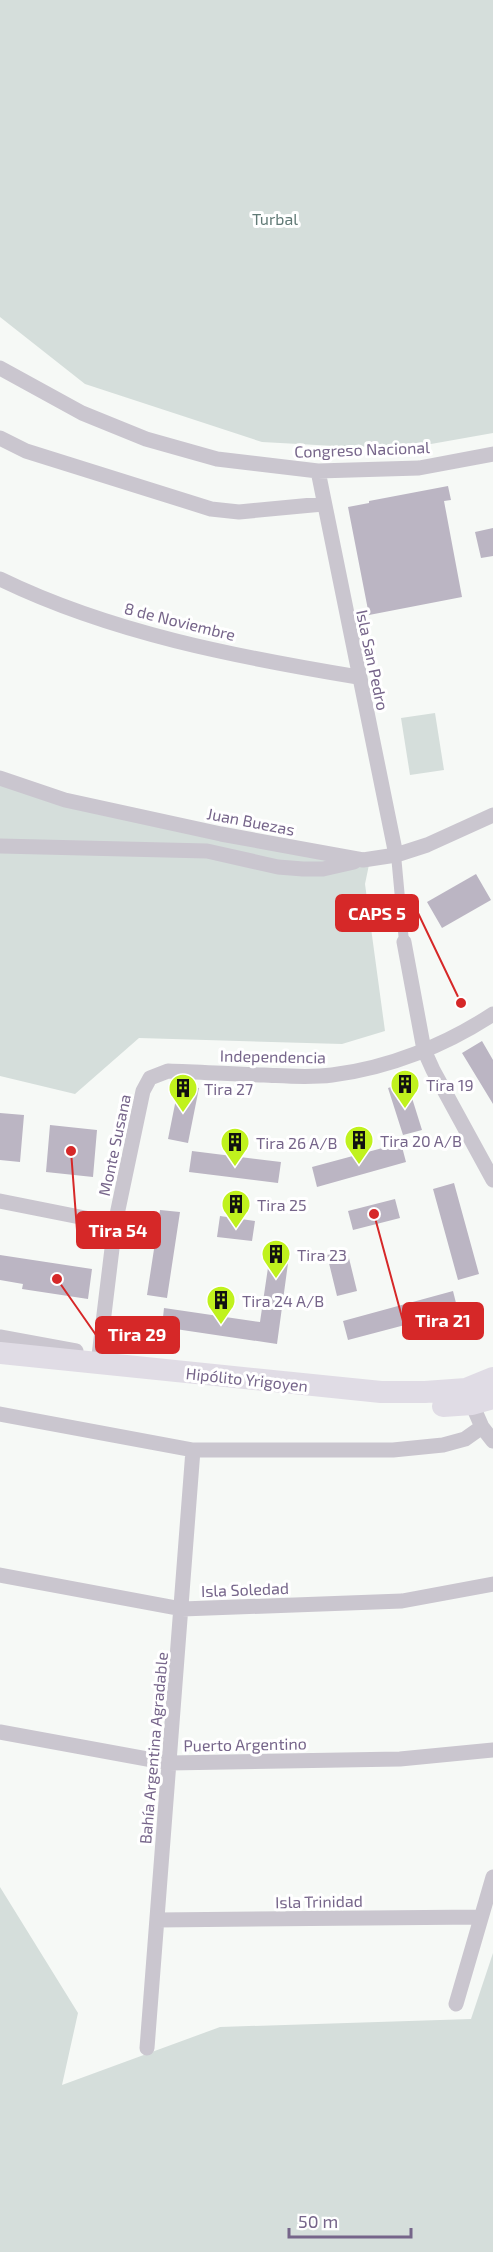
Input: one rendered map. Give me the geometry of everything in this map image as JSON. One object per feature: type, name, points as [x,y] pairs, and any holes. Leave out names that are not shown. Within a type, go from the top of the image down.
[{"type":"main road","name":"Hipólito Yrigoyen","points":[[0,1353],[99,1360],[381,1392],[466,1389],[493,1378]]},
{"type":"main road","name":"Hipólito Yrigoyen","points":[[0,1365],[197,1388],[399,1407],[483,1401]]},
{"type":"street","name":"Congreso Nacional","points":[[0,369],[82,413],[146,439],[217,459],[318,471],[419,468],[493,454]]},
{"type":"street","points":[[0,438],[27,452],[211,509],[239,512],[323,504]]},
{"type":"street","name":"Isla San Pedro","points":[[318,471],[358,677],[396,855]]},
{"type":"street","name":"8 de Noviembre","points":[[0,579],[25,591],[111,623],[183,642],[358,677]]},
{"type":"street","name":"Juan Buezas","points":[[0,778],[65,800],[221,834],[363,860],[396,855],[427,845],[493,814]]},
{"type":"street","points":[[0,846],[207,851],[278,867],[303,869],[323,869],[363,860]]},
{"type":"street","points":[[396,855],[404,942],[424,1050],[493,1180]]},
{"type":"street","name":"Independencia","points":[[150,1078],[168,1071],[305,1077],[332,1075],[368,1068],[424,1050],[467,1031],[493,1014]]},
{"type":"street","name":"Monte Susana","points":[[99,1360],[115,1224],[143,1091],[150,1078]]},
{"type":"street","points":[[0,1201],[115,1224]]},
{"type":"street","points":[[0,1337],[99,1360]]},
{"type":"street","points":[[483,1401],[482,1427],[493,1441]]},
{"type":"street","points":[[0,1414],[194,1450],[403,1449],[443,1446],[465,1439],[482,1427]]},
{"type":"street","name":"Bahía Argentina Agradable","points":[[147,2048],[194,1450]]},
{"type":"street","name":"Isla Soledad","points":[[0,1575],[182,1609],[402,1601],[493,1584]]},
{"type":"street","name":"Puerto Argentino","points":[[0,1732],[169,1763],[400,1759],[493,1750]]},
{"type":"street","points":[[456,2004],[493,1878]]},
{"type":"street","name":"Isla Trinidad","points":[[157,1920],[481,1917]]},
{"type":"green space","name":"Turbal","points":[[0,0],[493,0],[493,433],[431,444],[353,447],[262,442],[85,384],[0,317]]},
{"type":"green space","points":[[435,713],[444,770],[410,775],[401,718]]},
{"type":"green space","points":[[0,778],[64,802],[371,855],[365,884],[385,1031],[342,1044],[139,1038],[75,1094],[0,1076]]},
{"type":"green space","points":[[0,1887],[78,2013],[62,2085],[220,2027],[471,2019],[493,1953],[493,2252],[0,2252]]},
{"type":"building","points":[[448,486],[451,500],[444,501],[462,597],[369,615],[348,507]]},
{"type":"building","points":[[493,528],[493,556],[481,558],[475,532]]},
{"type":"building","points":[[476,874],[491,900],[442,928],[427,902]]},
{"type":"building","points":[[482,1041],[493,1060],[493,1104],[462,1053]]},
{"type":"building","name":"Tira 19","points":[[407,1082],[422,1130],[403,1135],[388,1088]]},
{"type":"building","name":"Tira 27","points":[[179,1084],[199,1088],[188,1143],[168,1139]]},
{"type":"building","points":[[0,1113],[24,1115],[20,1162],[0,1160]]},
{"type":"building","points":[[50,1125],[97,1130],[93,1177],[46,1172]]},
{"type":"building","name":"Tira 20 A/B","points":[[401,1143],[406,1162],[317,1187],[312,1167]]},
{"type":"building","name":"Tira 26 A/B","points":[[192,1151],[281,1162],[278,1183],[189,1172]]},
{"type":"building","points":[[454,1183],[479,1274],[458,1280],[433,1189]]},
{"type":"building","points":[[395,1199],[400,1218],[353,1230],[348,1211]]},
{"type":"building","points":[[160,1210],[180,1212],[167,1298],[147,1295]]},
{"type":"building","name":"Tira 25","points":[[220,1216],[255,1221],[252,1241],[217,1237]]},
{"type":"building","points":[[347,1250],[357,1291],[337,1296],[327,1255]]},
{"type":"building","name":"Tira 24 A/B","points":[[270,1254],[289,1256],[277,1344],[162,1327],[164,1308],[260,1322]]},
{"type":"building","points":[[0,1255],[92,1269],[88,1299],[22,1289],[23,1284],[0,1280]]},
{"type":"building","points":[[453,1291],[458,1311],[348,1340],[343,1321]]},
{"type":"place","name":"CAPS 5","points":[[461,1003]]},
{"type":"place","name":"Tira 19","points":[[405,1110]]},
{"type":"place","name":"Tira 27","points":[[183,1114]]},
{"type":"place","name":"Tira 54","points":[[71,1151]]},
{"type":"place","name":"Tira 20 A/B","points":[[359,1166]]},
{"type":"place","name":"Tira 26 A/B","points":[[235,1168]]},
{"type":"place","name":"Tira 21","points":[[374,1214]]},
{"type":"place","name":"Tira 25","points":[[236,1230]]},
{"type":"place","name":"Tira 29","points":[[57,1279]]},
{"type":"place","name":"Tira 23","points":[[276,1280]]},
{"type":"place","name":"Tira 24 A/B","points":[[221,1326]]}]
